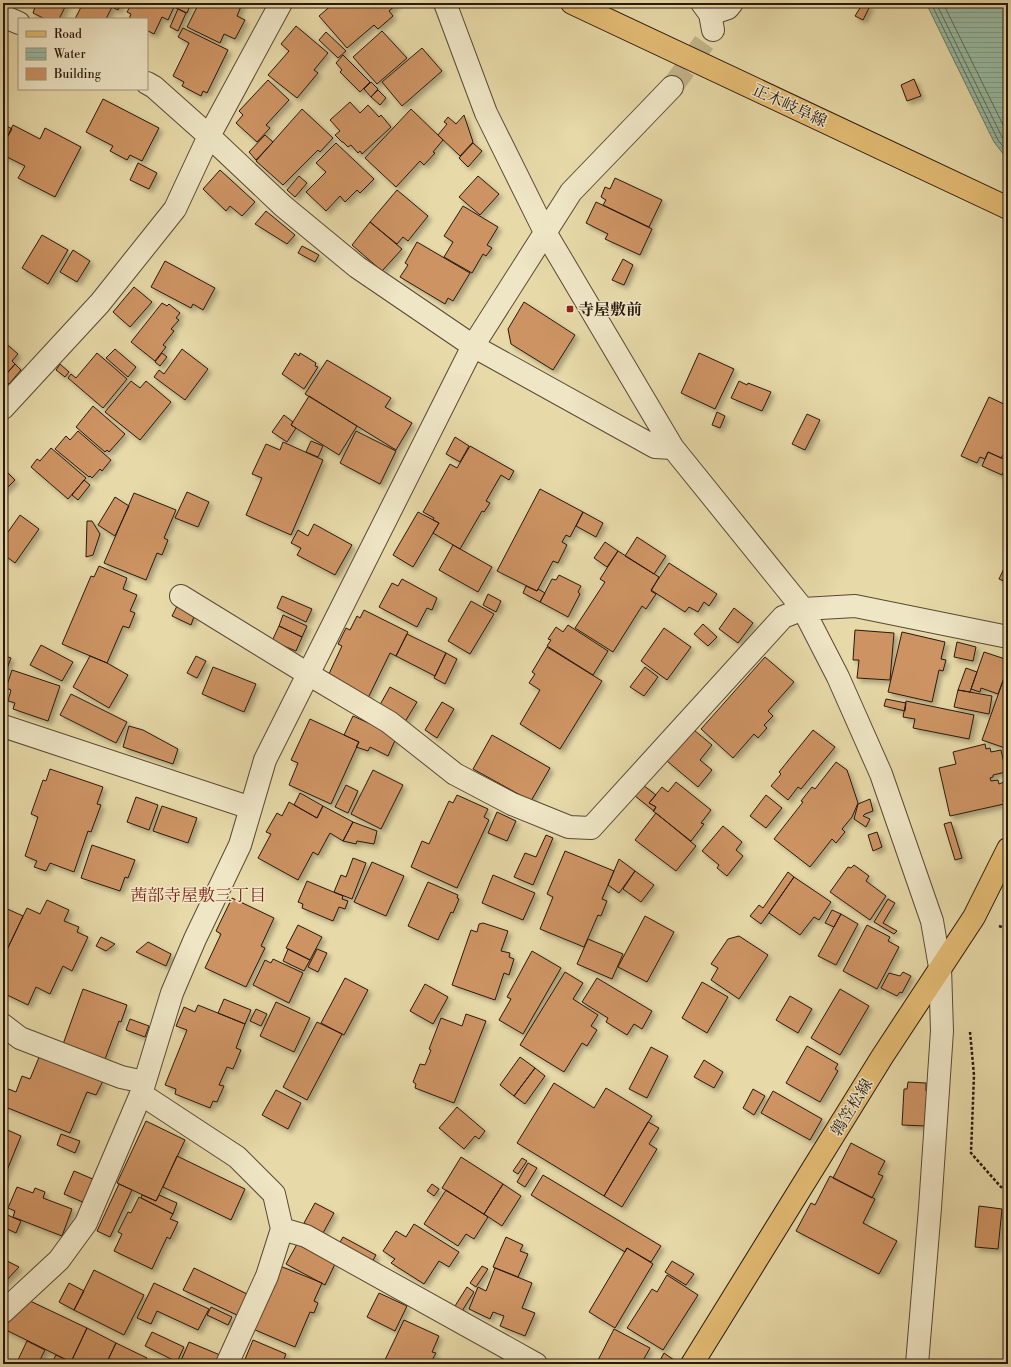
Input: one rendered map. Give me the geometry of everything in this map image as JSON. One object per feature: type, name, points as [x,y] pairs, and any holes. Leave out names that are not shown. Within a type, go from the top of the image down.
[{"type":"main road","name":"正木岐阜線","points":[[572,3],[1008,208]]},
{"type":"main road","name":"鶉笠松線","points":[[692,1364],[882,1057],[974,917],[1008,850]]},
{"type":"street","points":[[3,408],[100,303],[175,209],[210,136],[281,3]]},
{"type":"street","points":[[445,3],[486,113],[545,232],[673,448],[803,610],[838,677],[881,774],[932,921],[940,967],[942,1031],[930,1208],[917,1364]]},
{"type":"street","points":[[708,16],[728,8],[732,3]]},
{"type":"street","points":[[3,16],[18,24]]},
{"type":"street","points":[[148,84],[154,87],[210,136],[283,206],[357,267],[473,346],[655,447],[673,448]]},
{"type":"street","points":[[3,1312],[59,1260],[86,1223],[142,1088],[172,993],[240,845],[265,760],[473,346],[572,192],[672,87]]},
{"type":"street","points":[[181,596],[389,722],[454,774],[512,804],[569,827],[592,828],[783,617],[803,610],[855,606],[1008,637]]},
{"type":"street","points":[[3,726],[251,808]]},
{"type":"street","points":[[3,1025],[20,1038],[122,1077],[142,1088],[237,1158],[274,1194],[282,1229],[267,1276],[227,1364]]},
{"type":"street","points":[[282,1229],[306,1236],[536,1364]]},
{"type":"path","points":[[969,1029],[974,1075],[971,1153],[1001,1186],[1008,1189]]},
{"type":"water","points":[[926,3],[1008,3],[1008,160],[994,142]]},
{"type":"building","points":[[67,3],[60,18],[43,18],[33,13],[35,7],[30,4]]},
{"type":"building","points":[[83,3],[104,3],[112,7],[106,18],[76,18]]},
{"type":"building","points":[[104,3],[122,3],[118,10]]},
{"type":"building","points":[[132,3],[191,3],[187,13],[174,7],[168,20],[162,17],[154,34],[148,31],[148,18],[129,18],[131,14],[127,12]]},
{"type":"building","points":[[199,3],[242,4],[237,16],[245,20],[235,39],[224,34],[220,43],[187,27]]},
{"type":"building","points":[[334,3],[398,3],[389,11],[393,16],[378,29],[374,25],[347,48],[319,16]]},
{"type":"building","points":[[863,3],[870,6],[863,20],[855,16]]},
{"type":"building","points":[[178,9],[186,13],[178,31],[170,27]]},
{"type":"building","points":[[296,26],[328,53],[314,70],[318,73],[297,98],[268,75],[289,51],[281,44]]},
{"type":"building","points":[[183,28],[228,50],[207,93],[203,91],[201,96],[182,86],[184,82],[173,76],[189,43],[178,37]]},
{"type":"building","points":[[382,31],[407,58],[377,84],[353,57]]},
{"type":"building","points":[[326,32],[346,51],[338,58],[319,40]]},
{"type":"building","points":[[422,48],[442,71],[402,106],[382,82]]},
{"type":"building","points":[[343,55],[370,82],[360,92],[340,72],[342,70],[336,63]]},
{"type":"building","points":[[914,79],[921,96],[907,101],[901,85]]},
{"type":"building","points":[[268,80],[289,100],[266,125],[270,128],[257,142],[236,123],[243,115],[239,111]]},
{"type":"building","points":[[371,82],[378,89],[371,97],[364,89]]},
{"type":"building","points":[[378,90],[386,98],[380,105],[371,97]]},
{"type":"building","points":[[103,99],[159,128],[142,161],[130,155],[127,160],[110,151],[113,146],[86,132]]},
{"type":"building","points":[[350,102],[360,113],[368,105],[379,117],[381,115],[391,127],[362,154],[360,151],[358,153],[351,145],[348,147],[335,135],[340,131],[330,120]]},
{"type":"building","points":[[302,109],[333,138],[320,152],[318,150],[283,185],[256,161]]},
{"type":"building","points":[[411,109],[443,140],[433,152],[435,153],[424,165],[420,161],[396,187],[365,158]]},
{"type":"building","points":[[464,115],[473,142],[460,156],[438,135],[447,124],[444,122],[448,117],[456,124]]},
{"type":"building","points":[[3,124],[12,129],[3,145]]},
{"type":"building","points":[[13,125],[40,139],[45,128],[81,147],[55,197],[18,178],[25,166],[3,155],[3,145]]},
{"type":"building","points":[[265,135],[273,142],[256,160],[249,152]]},
{"type":"building","points":[[336,143],[374,179],[360,193],[357,190],[345,202],[340,196],[326,211],[306,192],[326,172],[316,163]]},
{"type":"building","points":[[473,143],[482,151],[468,167],[459,158]]},
{"type":"building","points":[[138,163],[157,173],[149,189],[130,180]]},
{"type":"building","points":[[220,170],[255,202],[242,216],[230,206],[226,211],[203,189]]},
{"type":"building","points":[[299,176],[307,183],[295,197],[287,190]]},
{"type":"building","points":[[478,176],[499,194],[480,215],[459,197]]},
{"type":"building","points":[[615,178],[662,200],[649,227],[603,205],[606,200],[601,197],[605,187],[610,189]]},
{"type":"building","points":[[397,190],[428,216],[408,241],[403,237],[397,244],[370,222]]},
{"type":"building","points":[[596,202],[652,229],[640,255],[605,239],[608,234],[586,223]]},
{"type":"building","points":[[463,206],[498,227],[487,245],[492,248],[486,256],[483,254],[472,273],[444,257],[453,242],[444,236]]},
{"type":"building","points":[[266,211],[295,235],[287,244],[255,224]]},
{"type":"building","points":[[370,222],[402,249],[382,271],[352,245]]},
{"type":"building","points":[[42,235],[68,250],[48,284],[22,268]]},
{"type":"building","points":[[417,242],[470,273],[453,301],[448,298],[445,304],[400,277],[408,265],[405,263]]},
{"type":"building","points":[[302,246],[319,255],[315,262],[298,253]]},
{"type":"building","points":[[73,250],[90,261],[77,282],[60,272]]},
{"type":"building","points":[[623,259],[633,265],[624,285],[612,280]]},
{"type":"building","points":[[165,261],[215,288],[203,310],[193,304],[191,308],[151,287]]},
{"type":"building","points":[[134,287],[152,302],[130,327],[113,312]]},
{"type":"building","points":[[524,302],[575,335],[553,370],[511,344],[508,329]]},
{"type":"building","points":[[162,303],[167,306],[169,304],[180,313],[176,318],[179,320],[171,329],[174,331],[163,345],[166,347],[155,361],[131,342]]},
{"type":"building","points":[[3,341],[18,354],[12,361],[15,364],[3,378]]},
{"type":"building","points":[[115,349],[136,367],[128,377],[106,358]]},
{"type":"building","points":[[182,349],[208,369],[185,400],[154,377],[159,370],[164,374]]},
{"type":"building","points":[[97,353],[127,379],[103,408],[68,378],[71,374],[76,378]]},
{"type":"building","points":[[162,353],[167,357],[160,366],[155,362]]},
{"type":"building","points":[[295,353],[299,356],[300,353],[316,363],[315,366],[318,367],[304,389],[282,374]]},
{"type":"building","points":[[699,353],[734,369],[715,409],[681,393]]},
{"type":"building","points":[[327,360],[391,398],[385,407],[412,423],[396,450],[305,394]]},
{"type":"building","points":[[15,364],[21,370],[9,384],[3,378]]},
{"type":"building","points":[[60,364],[69,372],[65,377],[56,370]]},
{"type":"building","points":[[131,381],[140,388],[146,381],[171,402],[140,440],[105,412]]},
{"type":"building","points":[[739,381],[771,392],[762,411],[731,398]]},
{"type":"building","points":[[309,396],[357,426],[339,455],[291,425]]},
{"type":"building","points":[[989,397],[1008,406],[1008,455],[1007,457],[1003,455],[1001,458],[988,452],[985,459],[980,457],[977,463],[961,456]]},
{"type":"building","points":[[93,406],[125,434],[109,452],[107,450],[105,452],[76,427]]},
{"type":"building","points":[[717,412],[725,416],[720,428],[712,425]]},
{"type":"building","points":[[807,414],[820,420],[805,450],[792,444]]},
{"type":"building","points":[[284,415],[293,422],[291,425],[296,428],[287,442],[272,432]]},
{"type":"building","points":[[78,431],[111,460],[102,471],[100,469],[92,478],[55,449],[66,436],[70,440]]},
{"type":"building","points":[[356,431],[396,451],[380,484],[340,463]]},
{"type":"building","points":[[455,437],[469,446],[460,462],[446,454]]},
{"type":"building","points":[[311,441],[323,446],[318,457],[306,452]]},
{"type":"building","points":[[283,442],[323,460],[291,535],[246,515],[262,478],[252,474],[266,444],[280,450]]},
{"type":"building","points":[[470,446],[514,471],[509,480],[501,475],[486,501],[490,503],[484,512],[482,511],[460,549],[433,533],[439,523],[433,520],[434,518],[423,512],[450,464],[457,468]]},
{"type":"building","points":[[51,448],[86,478],[68,499],[31,467],[37,459],[40,461]]},
{"type":"building","points":[[988,452],[1008,461],[1002,475],[982,466]]},
{"type":"building","points":[[3,468],[15,480],[3,492]]},
{"type":"building","points":[[84,480],[90,485],[78,500],[72,495]]},
{"type":"building","points":[[540,489],[583,512],[570,537],[566,535],[562,542],[567,545],[558,563],[553,561],[537,591],[497,571]]},
{"type":"building","points":[[187,492],[209,502],[198,527],[175,518]]},
{"type":"building","points":[[134,493],[176,510],[164,538],[168,540],[162,555],[157,553],[146,580],[104,563]]},
{"type":"building","points":[[115,497],[129,506],[115,536],[98,525]]},
{"type":"building","points":[[418,512],[439,523],[413,567],[393,555]]},
{"type":"building","points":[[583,512],[603,523],[596,537],[576,526]]},
{"type":"building","points":[[20,515],[39,529],[15,563],[3,554],[3,539]]},
{"type":"building","points":[[87,521],[92,521],[100,534],[93,555],[86,557]]},
{"type":"building","points":[[314,524],[352,545],[335,575],[297,555],[301,548],[291,543],[298,530],[308,536]]},
{"type":"building","points":[[637,537],[666,556],[654,574],[625,556]]},
{"type":"building","points":[[605,542],[618,551],[607,567],[594,558]]},
{"type":"building","points":[[453,545],[492,567],[478,592],[439,570]]},
{"type":"building","points":[[618,551],[659,577],[651,591],[656,594],[646,609],[642,606],[613,652],[575,628],[605,582],[600,579]]},
{"type":"building","points":[[1008,560],[1008,583],[999,579]]},
{"type":"building","points":[[669,563],[717,594],[709,606],[704,602],[698,612],[689,607],[685,612],[651,590]]},
{"type":"building","points":[[99,566],[127,578],[123,589],[137,595],[130,611],[135,613],[129,628],[123,626],[107,663],[62,644],[91,576],[94,577]]},
{"type":"building","points":[[559,575],[581,586],[578,592],[580,594],[568,617],[540,602],[552,579],[556,580]]},
{"type":"building","points":[[402,579],[437,598],[432,610],[427,608],[417,627],[379,607],[392,583],[398,586]]},
{"type":"building","points":[[526,586],[537,591],[538,589],[545,593],[540,602],[523,593]]},
{"type":"building","points":[[488,594],[501,601],[496,612],[483,605]]},
{"type":"building","points":[[282,596],[312,609],[306,622],[277,608]]},
{"type":"building","points":[[471,601],[494,614],[470,654],[448,641]]},
{"type":"building","points":[[177,606],[195,614],[191,625],[172,616]]},
{"type":"building","points":[[734,608],[753,623],[738,643],[719,629]]},
{"type":"building","points":[[364,610],[408,632],[396,656],[390,653],[368,698],[327,678],[342,646],[338,644],[346,628],[350,630],[357,616],[360,618]]},
{"type":"building","points":[[283,615],[307,626],[302,637],[279,626]]},
{"type":"building","points":[[703,624],[717,637],[708,646],[694,634]]},
{"type":"building","points":[[568,625],[608,651],[593,675],[547,646],[551,640],[548,639],[556,627],[563,632]]},
{"type":"building","points":[[279,626],[302,637],[296,651],[272,641]]},
{"type":"building","points":[[664,628],[691,647],[667,680],[641,661]]},
{"type":"building","points":[[855,630],[894,633],[890,680],[857,678],[859,660],[853,660]]},
{"type":"building","points":[[902,632],[945,642],[941,659],[946,660],[943,671],[939,670],[932,702],[888,692]]},
{"type":"building","points":[[407,634],[446,653],[435,676],[396,656]]},
{"type":"building","points":[[957,642],[976,647],[973,661],[954,657]]},
{"type":"building","points":[[41,645],[73,662],[62,681],[30,665]]},
{"type":"building","points":[[547,647],[602,681],[560,749],[520,724],[540,690],[529,683],[535,674],[532,672]]},
{"type":"building","points":[[984,652],[1008,660],[1008,667],[998,694],[981,688],[980,692],[971,689]]},
{"type":"building","points":[[446,653],[457,659],[445,684],[434,678]]},
{"type":"building","points":[[3,655],[11,658],[3,679]]},
{"type":"building","points":[[90,656],[107,663],[128,675],[109,708],[73,687]]},
{"type":"building","points":[[196,656],[206,661],[197,678],[187,673]]},
{"type":"building","points":[[765,657],[794,682],[768,711],[773,716],[764,725],[767,728],[758,738],[754,734],[733,758],[701,729]]},
{"type":"building","points":[[213,667],[256,684],[244,712],[202,694]]},
{"type":"building","points":[[645,667],[658,677],[644,696],[630,687]]},
{"type":"building","points":[[1008,667],[1008,749],[982,740]]},
{"type":"building","points":[[966,668],[977,672],[970,692],[958,690]]},
{"type":"building","points":[[12,670],[60,686],[48,721],[13,709],[15,703],[8,701],[11,690],[6,688]]},
{"type":"building","points":[[390,687],[417,702],[403,725],[377,710]]},
{"type":"building","points":[[958,690],[992,696],[989,714],[954,707]]},
{"type":"building","points":[[71,694],[127,722],[116,743],[60,715]]},
{"type":"building","points":[[886,699],[906,703],[905,711],[884,706]]},
{"type":"building","points":[[906,701],[974,715],[969,739],[913,728],[915,719],[903,717]]},
{"type":"building","points":[[442,702],[454,709],[437,738],[425,730]]},
{"type":"building","points":[[353,716],[397,736],[388,756],[370,747],[368,751],[356,747],[359,742],[344,735]]},
{"type":"building","points":[[310,719],[359,742],[331,804],[289,785],[298,763],[291,760]]},
{"type":"building","points":[[129,726],[143,730],[178,749],[173,764],[123,747]]},
{"type":"building","points":[[694,730],[712,745],[700,760],[712,770],[698,787],[667,761]]},
{"type":"building","points":[[813,730],[835,747],[801,789],[798,787],[788,800],[771,786],[781,774],[779,772]]},
{"type":"building","points":[[492,735],[550,768],[531,801],[473,769]]},
{"type":"building","points":[[985,744],[986,749],[990,748],[991,752],[1001,750],[1006,772],[993,775],[993,777],[990,778],[991,781],[998,780],[999,784],[1004,782],[1008,798],[1003,800],[1004,804],[950,816],[939,768],[956,764],[953,752]]},
{"type":"building","points":[[836,762],[847,770],[858,803],[852,817],[842,829],[845,832],[836,843],[832,839],[810,867],[774,839],[803,802],[801,801],[812,787],[815,789]]},
{"type":"building","points":[[50,769],[103,787],[97,804],[101,805],[91,832],[88,831],[74,872],[50,863],[46,871],[34,867],[37,861],[25,856],[38,817],[31,814],[43,780],[46,781]]},
{"type":"building","points":[[373,770],[403,785],[381,829],[351,814]]},
{"type":"building","points":[[676,782],[711,810],[701,823],[704,824],[691,841],[653,811],[656,807],[649,803],[662,787],[668,792]]},
{"type":"building","points":[[346,785],[358,791],[348,813],[335,807]]},
{"type":"building","points":[[643,785],[656,795],[649,803],[656,807],[654,811],[635,796]]},
{"type":"building","points":[[300,793],[323,806],[317,818],[294,805]]},
{"type":"building","points":[[457,795],[488,809],[484,817],[489,820],[457,888],[411,867],[422,841],[429,844],[449,801],[453,803]]},
{"type":"building","points":[[766,795],[782,808],[766,828],[750,816]]},
{"type":"building","points":[[136,797],[158,805],[149,830],[127,822]]},
{"type":"building","points":[[870,799],[873,811],[863,816],[870,819],[866,827],[854,819],[858,804]]},
{"type":"building","points":[[289,802],[317,818],[323,806],[353,822],[343,841],[330,833],[318,855],[313,852],[298,880],[258,858],[271,834],[266,832],[277,813],[282,816]]},
{"type":"building","points":[[162,806],[197,818],[188,843],[153,831]]},
{"type":"building","points":[[497,812],[516,821],[507,841],[488,833]]},
{"type":"building","points":[[656,813],[696,846],[676,871],[635,840]]},
{"type":"building","points":[[353,822],[377,831],[374,844],[357,841],[356,844],[343,841]]},
{"type":"building","points":[[951,822],[962,858],[955,860],[944,824]]},
{"type":"building","points":[[723,826],[742,842],[736,850],[743,856],[727,876],[717,868],[719,865],[702,851]]},
{"type":"building","points":[[877,832],[882,847],[873,851],[868,835]]},
{"type":"building","points":[[546,835],[553,838],[533,885],[514,877],[525,853],[536,857]]},
{"type":"building","points":[[92,845],[135,860],[128,878],[125,877],[120,891],[81,878]]},
{"type":"building","points":[[565,851],[614,871],[602,899],[607,901],[601,916],[598,915],[584,947],[540,929],[553,897],[547,894]]},
{"type":"building","points":[[353,858],[366,863],[352,899],[334,892],[341,875],[346,877]]},
{"type":"building","points":[[619,859],[635,871],[619,893],[608,885]]},
{"type":"building","points":[[372,862],[404,876],[386,916],[354,902]]},
{"type":"building","points":[[854,865],[869,876],[866,881],[886,896],[870,920],[830,892],[848,867],[851,868]]},
{"type":"building","points":[[635,871],[654,885],[641,902],[623,889]]},
{"type":"building","points":[[788,872],[794,877],[761,924],[750,916],[759,905],[763,908]]},
{"type":"building","points":[[493,875],[535,893],[523,920],[482,903]]},
{"type":"building","points":[[794,877],[831,902],[819,920],[814,917],[800,935],[769,913]]},
{"type":"building","points":[[307,881],[343,896],[342,899],[348,901],[345,909],[339,907],[333,921],[302,908],[303,904],[298,902]]},
{"type":"building","points":[[428,882],[458,895],[457,898],[459,899],[438,940],[408,926]]},
{"type":"building","points":[[232,898],[274,918],[261,946],[265,948],[246,987],[205,968],[221,934],[216,931]]},
{"type":"building","points":[[888,899],[895,903],[883,923],[897,931],[894,934],[874,922]]},
{"type":"building","points":[[47,900],[69,910],[64,921],[79,927],[77,932],[88,937],[72,971],[63,966],[50,994],[36,987],[28,1005],[3,993],[3,958],[27,908],[40,914]]},
{"type":"building","points":[[3,907],[23,916],[6,952],[3,950]]},
{"type":"building","points":[[832,910],[841,914],[834,927],[825,923]]},
{"type":"building","points":[[841,914],[858,924],[836,965],[818,956]]},
{"type":"building","points":[[645,916],[674,932],[647,982],[618,967]]},
{"type":"building","points":[[483,923],[508,931],[501,951],[510,953],[509,957],[514,959],[509,975],[504,973],[495,1000],[452,985],[471,930],[477,932],[479,924]]},
{"type":"building","points":[[298,925],[322,937],[310,960],[286,948]]},
{"type":"building","points":[[867,925],[890,937],[888,941],[899,947],[877,989],[843,971]]},
{"type":"building","points":[[739,936],[768,955],[739,999],[711,980],[718,968],[711,964],[728,939]]},
{"type":"building","points":[[101,937],[115,944],[106,951],[96,946]]},
{"type":"building","points":[[588,939],[623,954],[612,979],[577,964]]},
{"type":"building","points":[[148,942],[171,954],[166,966],[136,952]]},
{"type":"building","points":[[288,949],[310,960],[304,971],[283,961]]},
{"type":"building","points":[[317,949],[327,953],[318,972],[308,967]]},
{"type":"building","points":[[532,951],[561,968],[523,1034],[499,1020],[511,999],[507,997]]},
{"type":"building","points":[[273,959],[303,973],[289,1003],[253,985],[265,960],[271,963]]},
{"type":"building","points":[[565,972],[583,983],[573,999],[598,1015],[591,1026],[597,1030],[587,1046],[582,1043],[564,1072],[520,1045]]},
{"type":"building","points":[[903,972],[911,976],[902,993],[900,992],[897,996],[881,988],[889,973],[900,976]]},
{"type":"building","points":[[345,978],[368,990],[344,1035],[321,1023]]},
{"type":"building","points":[[597,978],[652,1011],[642,1029],[634,1024],[627,1035],[606,1022],[608,1018],[582,1002]]},
{"type":"building","points":[[702,982],[728,997],[707,1033],[682,1018]]},
{"type":"building","points":[[425,984],[448,997],[433,1024],[410,1011]]},
{"type":"building","points":[[83,989],[127,1005],[121,1022],[119,1021],[104,1062],[62,1047]]},
{"type":"building","points":[[840,989],[869,1006],[840,1055],[811,1038]]},
{"type":"building","points":[[790,996],[812,1009],[798,1033],[776,1020]]},
{"type":"building","points":[[224,999],[251,1010],[245,1024],[218,1013]]},
{"type":"building","points":[[276,1002],[310,1018],[294,1052],[260,1036]]},
{"type":"building","points":[[198,1005],[245,1024],[236,1048],[241,1050],[233,1069],[227,1067],[219,1085],[224,1086],[217,1102],[213,1101],[210,1108],[175,1094],[176,1089],[165,1085],[187,1030],[176,1026],[184,1007],[195,1012]]},
{"type":"building","points":[[256,1009],[267,1014],[261,1026],[250,1021]]},
{"type":"building","points":[[466,1014],[486,1021],[454,1103],[415,1088],[416,1084],[413,1082],[420,1064],[425,1065],[431,1050],[429,1049],[441,1018],[462,1026]]},
{"type":"building","points":[[130,1019],[149,1026],[145,1037],[126,1030]]},
{"type":"building","points":[[317,1022],[342,1034],[307,1100],[283,1087]]},
{"type":"building","points":[[807,1046],[838,1064],[835,1069],[838,1071],[820,1102],[786,1083]]},
{"type":"building","points":[[651,1047],[668,1056],[647,1098],[629,1089]]},
{"type":"building","points":[[40,1055],[103,1081],[96,1095],[87,1092],[70,1133],[3,1106],[3,1087],[16,1092],[22,1076],[30,1079]]},
{"type":"building","points":[[520,1057],[535,1068],[514,1096],[500,1085]]},
{"type":"building","points":[[704,1060],[723,1072],[714,1088],[694,1077]]},
{"type":"building","points":[[535,1068],[545,1076],[525,1104],[514,1096]]},
{"type":"building","points":[[908,1082],[926,1083],[926,1091],[928,1091],[926,1126],[902,1125],[904,1089],[907,1089]]},
{"type":"building","points":[[554,1083],[594,1108],[606,1088],[652,1116],[604,1196],[517,1143]]},
{"type":"building","points":[[753,1089],[765,1096],[754,1115],[743,1108]]},
{"type":"building","points":[[276,1090],[301,1103],[288,1129],[262,1115]]},
{"type":"building","points":[[773,1091],[822,1119],[810,1140],[761,1113]]},
{"type":"building","points":[[457,1107],[485,1131],[479,1139],[475,1136],[464,1149],[439,1128]]},
{"type":"building","points":[[146,1121],[185,1140],[156,1201],[117,1183]]},
{"type":"building","points":[[648,1122],[659,1128],[649,1144],[657,1149],[622,1207],[604,1196]]},
{"type":"building","points":[[3,1128],[21,1136],[3,1180]]},
{"type":"building","points":[[61,1134],[80,1141],[75,1153],[57,1145]]},
{"type":"building","points":[[851,1143],[885,1161],[878,1174],[883,1176],[872,1198],[833,1178]]},
{"type":"building","points":[[177,1156],[245,1189],[231,1220],[163,1187]]},
{"type":"building","points":[[461,1157],[503,1184],[484,1214],[442,1188]]},
{"type":"building","points":[[522,1158],[527,1161],[518,1174],[513,1171]]},
{"type":"building","points":[[528,1163],[537,1168],[525,1187],[517,1182]]},
{"type":"building","points":[[74,1171],[95,1180],[85,1203],[64,1194]]},
{"type":"building","points":[[543,1175],[661,1246],[651,1262],[627,1248],[625,1252],[531,1195]]},
{"type":"building","points":[[830,1176],[875,1199],[863,1223],[897,1241],[879,1274],[796,1231],[811,1203],[815,1205]]},
{"type":"building","points":[[119,1184],[132,1190],[110,1237],[97,1231]]},
{"type":"building","points":[[432,1184],[439,1189],[434,1196],[427,1191]]},
{"type":"building","points":[[503,1184],[521,1196],[502,1226],[484,1214]]},
{"type":"building","points":[[17,1187],[33,1193],[35,1188],[45,1192],[43,1198],[72,1209],[62,1236],[13,1217],[15,1211],[8,1208]]},
{"type":"building","points":[[446,1190],[488,1217],[474,1239],[466,1234],[458,1246],[424,1224]]},
{"type":"building","points":[[142,1195],[156,1201],[159,1195],[177,1203],[173,1214],[141,1198]]},
{"type":"building","points":[[139,1197],[173,1214],[170,1219],[178,1222],[170,1239],[167,1237],[152,1269],[114,1251],[122,1234],[118,1232],[128,1212],[131,1213]]},
{"type":"building","points":[[315,1203],[334,1213],[323,1233],[304,1223]]},
{"type":"building","points":[[979,1206],[1002,1209],[998,1249],[975,1247]]},
{"type":"building","points":[[3,1213],[21,1221],[16,1233],[3,1227]]},
{"type":"building","points":[[414,1224],[459,1252],[449,1267],[439,1261],[424,1284],[391,1263],[395,1259],[383,1251],[396,1231],[406,1237]]},
{"type":"building","points":[[343,1237],[376,1255],[372,1262],[339,1244]]},
{"type":"building","points":[[506,1237],[523,1245],[520,1251],[528,1254],[518,1277],[493,1267]]},
{"type":"building","points":[[297,1244],[335,1264],[325,1285],[286,1264]]},
{"type":"building","points":[[627,1248],[653,1264],[615,1328],[589,1312]]},
{"type":"building","points":[[3,1259],[19,1267],[3,1284]]},
{"type":"building","points":[[672,1261],[694,1274],[686,1285],[665,1272]]},
{"type":"building","points":[[280,1266],[322,1283],[314,1301],[318,1303],[314,1313],[310,1312],[295,1347],[253,1329]]},
{"type":"building","points":[[482,1266],[488,1269],[476,1287],[470,1283]]},
{"type":"building","points":[[194,1268],[247,1294],[237,1315],[183,1290]]},
{"type":"building","points":[[495,1268],[532,1283],[522,1308],[535,1313],[525,1336],[500,1326],[504,1316],[493,1312],[490,1319],[469,1309],[478,1287],[486,1291]]},
{"type":"building","points":[[94,1270],[144,1295],[124,1335],[74,1310]]},
{"type":"building","points":[[667,1275],[698,1295],[663,1350],[627,1328],[652,1289],[657,1292]]},
{"type":"building","points":[[69,1283],[84,1291],[74,1310],[59,1302]]},
{"type":"building","points":[[154,1283],[209,1309],[198,1330],[157,1311],[151,1324],[137,1318]]},
{"type":"building","points":[[467,1287],[474,1292],[462,1311],[455,1306]]},
{"type":"building","points":[[379,1293],[407,1306],[395,1331],[367,1317]]},
{"type":"building","points":[[28,1300],[87,1328],[71,1362],[4,1329],[14,1312]]},
{"type":"building","points":[[211,1307],[232,1317],[228,1325],[207,1315]]},
{"type":"building","points":[[404,1320],[439,1336],[432,1352],[436,1353],[430,1364],[383,1364]]},
{"type":"building","points":[[87,1328],[116,1343],[106,1364],[75,1364],[71,1362]]},
{"type":"building","points":[[614,1329],[650,1348],[641,1364],[596,1364]]},
{"type":"building","points":[[152,1332],[184,1347],[177,1362],[145,1346]]},
{"type":"building","points":[[253,1340],[286,1354],[282,1364],[243,1364]]},
{"type":"building","points":[[27,1341],[45,1350],[38,1364],[16,1364]]},
{"type":"building","points":[[189,1342],[220,1355],[216,1364],[180,1363]]},
{"type":"building","points":[[116,1343],[147,1358],[144,1364],[106,1364]]},
{"type":"building","points":[[664,1353],[674,1360],[671,1364],[658,1364]]},
{"type":"building","points":[[56,1355],[71,1362],[75,1364],[51,1364]]},
{"type":"tunnel","points":[[672,87],[713,30]]},
{"type":"place","name":"寺屋敷前","points":[[570,309]]},
{"type":"district","name":"茜部寺屋敷三丁目","points":[[198,895]]}]
